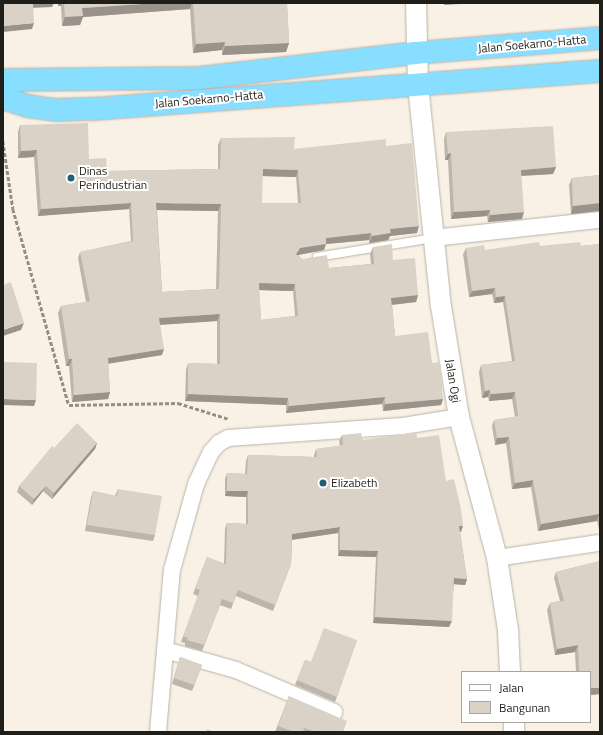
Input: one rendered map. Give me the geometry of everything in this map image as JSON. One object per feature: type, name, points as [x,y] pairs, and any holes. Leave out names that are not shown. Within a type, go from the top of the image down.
[{"type":"highway","name":"Jalan Soekarno-Hatta","points":[[3,80],[199,78],[415,53],[600,38]]},
{"type":"highway","name":"Jalan Soekarno-Hatta","points":[[3,98],[27,106],[48,109],[86,109],[600,71]]},
{"type":"street","points":[[416,3],[415,53],[418,85]]},
{"type":"street","name":"Jalan Ogi","points":[[418,85],[433,238],[459,417],[497,558],[508,630],[510,671]]},
{"type":"street","points":[[433,238],[600,220]]},
{"type":"street","points":[[158,732],[172,570],[196,484],[211,452],[219,443],[228,438],[403,426],[459,417]]},
{"type":"street","points":[[497,558],[598,543]]},
{"type":"street","points":[[165,650],[236,670],[334,712]]},
{"type":"lane","points":[[307,259],[433,238]]},
{"type":"path","points":[[3,142],[13,209],[70,405],[178,403],[258,428],[260,435]]},
{"type":"building","points":[[3,3],[33,3],[34,23],[3,26]]},
{"type":"building","points":[[64,3],[158,3],[82,8],[83,16],[65,17]]},
{"type":"building","points":[[193,3],[287,3],[289,43],[225,46],[225,42],[196,44]]},
{"type":"building","points":[[88,123],[89,159],[106,158],[107,171],[220,169],[221,138],[295,137],[294,149],[386,139],[386,146],[412,143],[419,226],[390,229],[391,233],[372,236],[371,233],[326,238],[326,244],[300,248],[296,254],[302,259],[327,255],[329,268],[374,264],[373,247],[392,244],[393,260],[415,258],[418,295],[391,298],[395,336],[428,332],[432,363],[440,362],[443,399],[385,404],[385,397],[289,406],[288,398],[188,394],[188,363],[220,364],[220,314],[159,318],[164,349],[108,358],[110,392],[74,395],[72,359],[69,359],[61,306],[90,301],[80,252],[133,241],[131,203],[41,209],[37,150],[21,151],[20,125]],"holes":[[[263,169],[298,170],[301,203],[262,203]],[[156,203],[221,204],[219,289],[162,292]],[[259,283],[295,284],[298,316],[261,320]]]},
{"type":"building","points":[[553,126],[556,167],[521,170],[524,212],[490,215],[490,210],[454,212],[451,153],[448,154],[446,132]]},
{"type":"building","points":[[600,175],[600,203],[573,206],[572,178]]},
{"type":"building","points":[[539,242],[540,246],[580,242],[581,246],[600,244],[600,517],[599,514],[541,524],[533,480],[515,483],[509,437],[497,438],[494,420],[518,416],[515,392],[491,394],[490,390],[485,391],[481,365],[515,361],[505,296],[496,297],[495,288],[472,291],[466,248],[484,245],[485,250]]},
{"type":"building","points":[[11,282],[24,323],[3,330],[3,285]]},
{"type":"building","points":[[3,362],[37,363],[36,400],[3,399]]},
{"type":"building","points":[[77,423],[97,443],[54,493],[46,486],[34,499],[19,486],[52,446],[54,448]]},
{"type":"building","points":[[416,432],[417,438],[439,435],[446,481],[454,479],[461,509],[463,526],[459,526],[467,579],[454,578],[452,621],[375,617],[378,551],[340,550],[340,527],[292,534],[291,564],[275,605],[238,590],[233,603],[222,599],[204,645],[187,640],[188,638],[183,636],[200,590],[195,588],[207,557],[226,564],[227,523],[248,524],[248,491],[227,491],[227,473],[247,474],[248,455],[317,457],[316,449],[343,445],[342,435],[361,433],[363,440]]},
{"type":"building","points":[[118,489],[162,496],[155,535],[87,525],[93,491],[117,496]]},
{"type":"building","points":[[600,561],[600,688],[591,688],[591,671],[579,671],[578,645],[557,649],[550,603],[564,601],[556,572]]},
{"type":"building","points":[[324,628],[357,640],[337,697],[297,680],[305,660],[311,662]]},
{"type":"building","points":[[180,657],[202,665],[194,685],[174,678]]},
{"type":"building","points":[[289,696],[347,721],[343,732],[316,732],[304,728],[303,732],[294,732],[278,726]]},
{"type":"building","points":[[207,729],[215,732],[206,732]]},
{"type":"place","name":"Dinas Perindustrian","points":[[71,178]]},
{"type":"place","name":"Elizabeth","points":[[323,483]]}]
